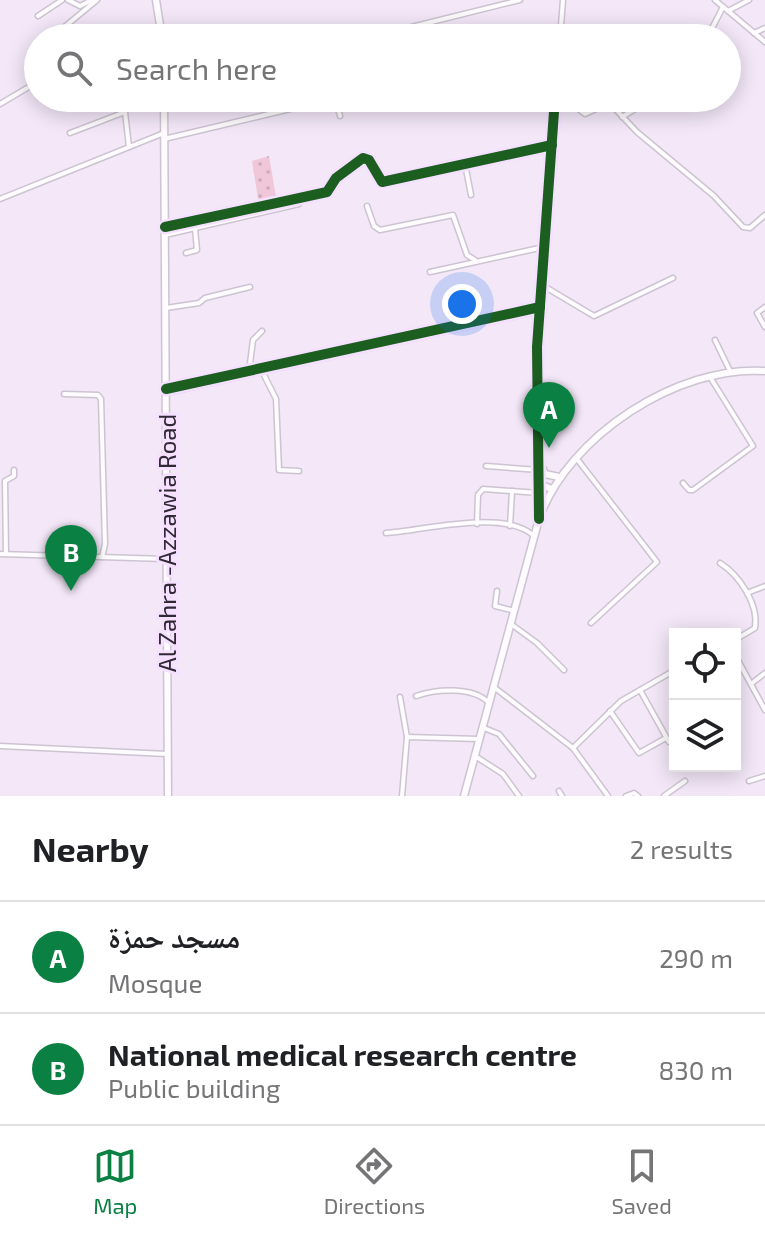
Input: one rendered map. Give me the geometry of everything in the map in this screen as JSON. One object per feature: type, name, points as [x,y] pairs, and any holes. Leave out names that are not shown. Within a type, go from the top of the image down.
[{"type":"main road","points":[[156,0],[160,24]]},
{"type":"main road","name":"Al Zahra -Azzawia Road","points":[[164,112],[168,796]]},
{"type":"main road","points":[[464,796],[539,519],[559,477],[602,433],[673,389],[708,375],[730,371],[765,371]]},
{"type":"main road","points":[[539,460],[552,489]]},
{"type":"main road","points":[[542,472],[559,477]]},
{"type":"main road","points":[[539,488],[552,489]]},
{"type":"street","points":[[38,16],[65,0],[80,6],[95,0]]},
{"type":"street","points":[[67,24],[95,0]]},
{"type":"street","points":[[423,24],[520,0]]},
{"type":"street","points":[[561,24],[563,0]]},
{"type":"street","points":[[715,0],[765,42]]},
{"type":"street","points":[[716,24],[726,9],[749,0]]},
{"type":"street","points":[[754,33],[765,28]]},
{"type":"street","points":[[0,104],[24,90]]},
{"type":"street","points":[[70,133],[125,112],[129,147]]},
{"type":"street","points":[[0,199],[129,147],[164,136],[273,112]]},
{"type":"street","points":[[339,112],[340,116]]},
{"type":"street","points":[[539,460],[536,377],[554,112]]},
{"type":"street","points":[[618,112],[696,180],[743,227],[750,228],[765,215]]},
{"type":"street","points":[[622,117],[630,112]]},
{"type":"street","points":[[190,228],[327,192],[336,178],[363,158],[369,160],[382,182],[552,145]]},
{"type":"street","points":[[465,164],[471,195]]},
{"type":"street","points":[[165,231],[288,208],[299,204],[300,198]]},
{"type":"street","points":[[367,206],[374,226],[380,230],[452,215],[467,255],[475,260]]},
{"type":"street","points":[[186,253],[197,250],[190,228]]},
{"type":"street","points":[[430,272],[544,247]]},
{"type":"street","points":[[542,285],[594,316],[673,278]]},
{"type":"street","points":[[166,308],[199,303],[250,287]]},
{"type":"street","points":[[765,307],[757,313],[765,327]]},
{"type":"street","points":[[249,372],[540,308]]},
{"type":"street","points":[[166,391],[540,308]]},
{"type":"street","points":[[249,372],[253,340],[262,331]]},
{"type":"street","points":[[715,340],[730,371]]},
{"type":"street","points":[[262,371],[276,399],[279,470],[299,471]]},
{"type":"street","points":[[683,483],[693,490],[753,446],[708,375]]},
{"type":"street","points":[[64,394],[98,395],[101,399],[105,544],[102,557]]},
{"type":"street","points":[[576,457],[657,562],[591,623]]},
{"type":"street","points":[[486,466],[542,472],[539,519]]},
{"type":"street","points":[[14,470],[14,476],[5,481],[3,554],[166,559]]},
{"type":"street","points":[[477,524],[481,491],[539,488]]},
{"type":"street","points":[[510,526],[512,491]]},
{"type":"street","points":[[386,533],[418,531],[448,522],[510,526],[522,528],[534,536]]},
{"type":"street","points":[[720,563],[738,579],[747,593],[756,625],[741,636]]},
{"type":"street","points":[[747,593],[765,586]]},
{"type":"street","points":[[497,591],[495,606],[515,611]]},
{"type":"street","points":[[511,624],[537,643],[564,670]]},
{"type":"street","points":[[741,666],[765,710]]},
{"type":"street","points":[[573,748],[610,711],[669,673]]},
{"type":"street","points":[[751,684],[765,673]]},
{"type":"street","points":[[495,688],[573,748],[608,796]]},
{"type":"street","points":[[640,690],[669,743]]},
{"type":"street","points":[[416,696],[430,692],[473,693],[490,704]]},
{"type":"street","points":[[400,697],[407,737],[402,796]]},
{"type":"street","points":[[610,711],[639,753],[666,738]]},
{"type":"street","points":[[484,728],[499,734],[533,776]]},
{"type":"street","points":[[407,737],[480,739]]},
{"type":"street","points":[[0,746],[167,754]]},
{"type":"street","points":[[475,756],[503,774],[519,796]]},
{"type":"street","points":[[749,781],[765,776]]},
{"type":"street","points":[[664,796],[685,781]]},
{"type":"street","points":[[626,796],[634,793],[638,796]]},
{"type":"shaded area","points":[[269,156],[277,203],[259,205],[252,161]]},
{"type":"cycle path","points":[[539,519],[537,347],[554,112]]},
{"type":"cycle path","points":[[165,227],[327,192],[336,178],[363,158],[369,160],[382,182],[552,145]]},
{"type":"cycle path","points":[[166,389],[540,307]]},
{"type":"place","name":"مسجد حمزة","points":[[549,448]]},
{"type":"place","name":"National medical research centre","points":[[71,591]]}]
